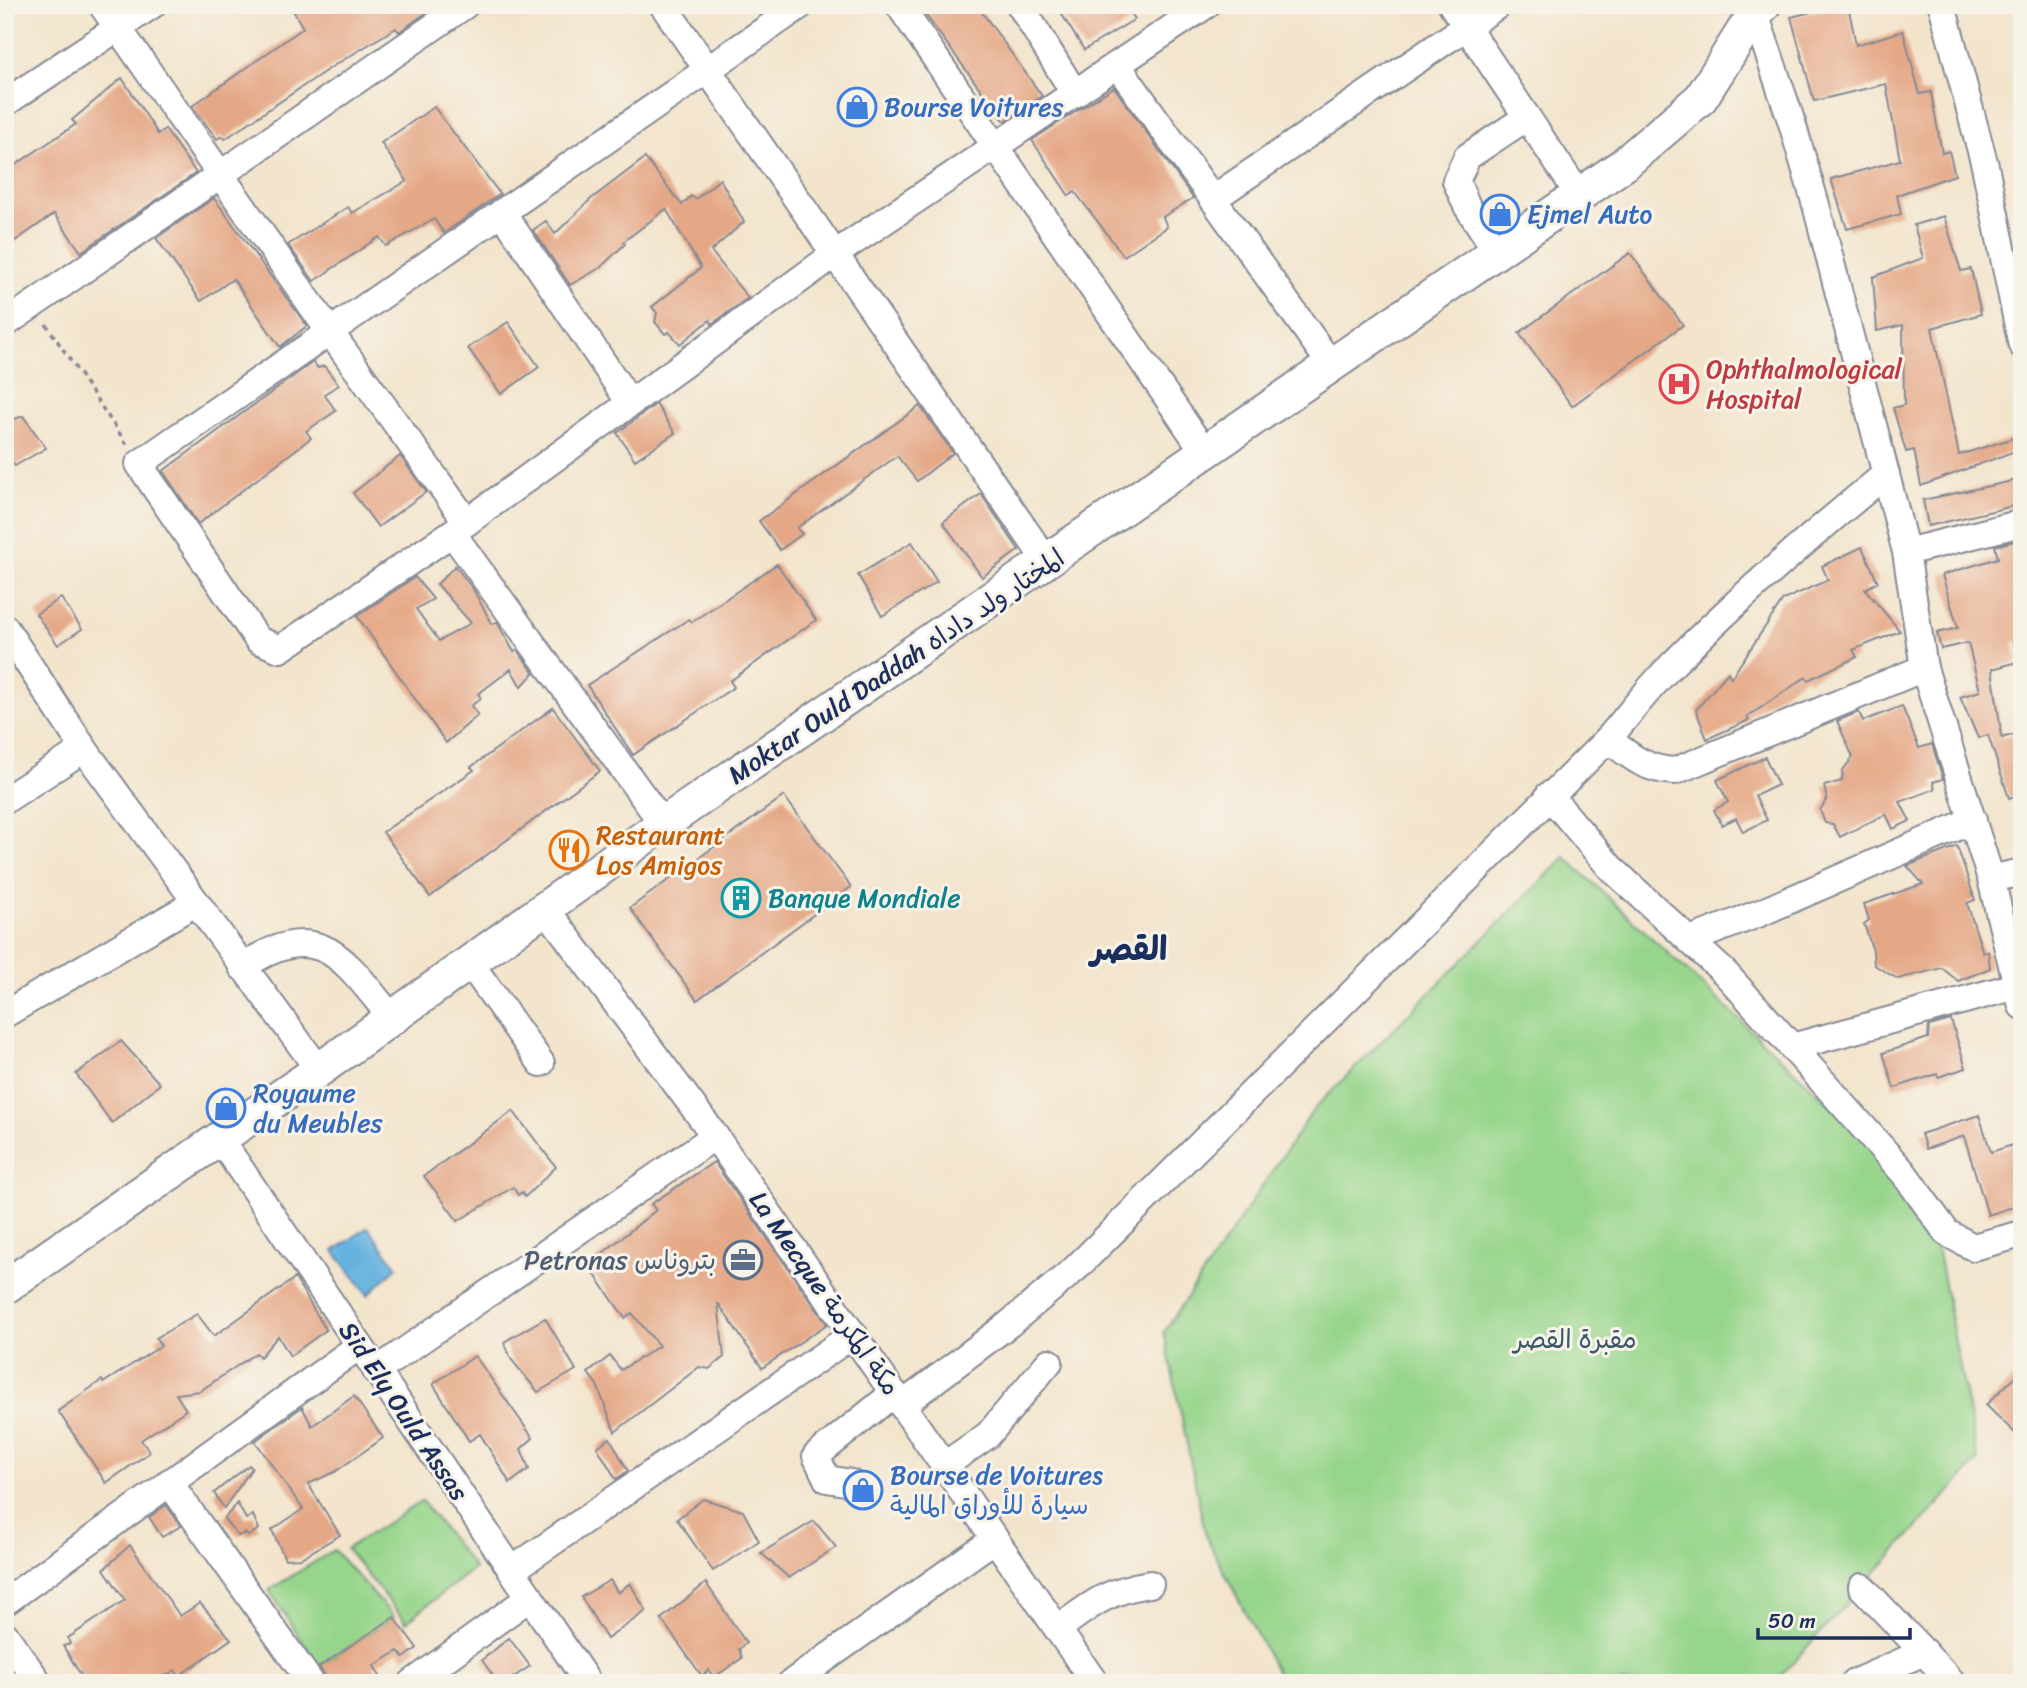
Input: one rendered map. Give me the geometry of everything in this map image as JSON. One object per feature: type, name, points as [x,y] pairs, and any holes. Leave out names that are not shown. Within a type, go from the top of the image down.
[{"type":"main road","name":"Moktar Ould Daddah المختار ولد داداه","points":[[5,1287],[319,1070],[663,824],[1206,454],[1623,165],[1689,111],[1712,82],[1757,8]]},
{"type":"street","points":[[102,5],[330,332],[459,528],[663,824]]},
{"type":"street","points":[[5,103],[152,5]]},
{"type":"street","points":[[5,324],[465,5]]},
{"type":"street","points":[[663,5],[1047,562]]},
{"type":"street","points":[[801,5],[139,464],[258,640],[280,649],[459,528],[835,254],[1206,5]]},
{"type":"street","points":[[899,5],[1206,454]]},
{"type":"street","points":[[1020,5],[1075,94]]},
{"type":"street","points":[[1214,198],[1460,16],[1498,5]]},
{"type":"street","points":[[1942,5],[1985,166],[2022,344]]},
{"type":"street","points":[[1757,8],[1813,194],[1906,552],[1924,668],[1991,879],[2019,996],[1792,1047]]},
{"type":"street","points":[[1460,16],[1579,195]]},
{"type":"street","points":[[1118,66],[1332,366]]},
{"type":"street","points":[[1497,252],[1467,206],[1457,181],[1467,157],[1527,117]]},
{"type":"street","points":[[502,212],[631,403]]},
{"type":"street","points":[[851,1483],[827,1479],[816,1456],[1009,1324],[1076,1268],[1608,738],[1665,672],[1710,626],[1795,549],[1886,474]]},
{"type":"street","points":[[1906,552],[2022,523]]},
{"type":"street","points":[[5,628],[15,666],[84,749],[319,1070]]},
{"type":"street","points":[[1608,738],[1639,763],[1657,770],[1675,771],[1924,668]]},
{"type":"street","points":[[5,800],[84,749]]},
{"type":"street","points":[[1549,795],[1609,867],[1690,940],[1792,1047],[1903,1172],[1939,1223],[1954,1239],[1973,1247],[2022,1234]]},
{"type":"street","points":[[1690,940],[1760,913],[1973,820]]},
{"type":"street","points":[[1991,879],[2022,872]]},
{"type":"street","points":[[5,1014],[195,903]]},
{"type":"street","name":"La Mecque مكة المكرمة","points":[[546,909],[715,1136],[1095,1683]]},
{"type":"street","points":[[242,967],[284,944],[307,943],[331,950],[349,966],[392,1018]]},
{"type":"street","points":[[470,963],[541,1063]]},
{"type":"street","points":[[376,1371],[715,1136]]},
{"type":"street","name":"Sid Ely Ould Assas","points":[[220,1139],[588,1683]]},
{"type":"street","points":[[512,1570],[854,1334]]},
{"type":"street","points":[[5,1602],[359,1346]]},
{"type":"street","points":[[945,1465],[988,1435],[1049,1362]]},
{"type":"street","points":[[169,1482],[311,1683]]},
{"type":"street","points":[[791,1683],[995,1539]]},
{"type":"street","points":[[1058,1629],[1102,1596],[1126,1587],[1150,1584]]},
{"type":"street","points":[[1862,1587],[1953,1683]]},
{"type":"street","points":[[412,1683],[530,1597]]},
{"type":"street","points":[[5,1635],[39,1683]]},
{"type":"street","points":[[1854,1683],[1924,1652]]},
{"type":"path","points":[[33,305],[139,464]]},
{"type":"green space","name":"مقبرة القصر","points":[[1565,857],[1863,1135],[1935,1237],[1978,1461],[1774,1683],[1282,1683],[1206,1537],[1164,1332],[1314,1109]]},
{"type":"green space","points":[[422,1501],[474,1568],[406,1622],[346,1549]]},
{"type":"green space","points":[[334,1550],[394,1617],[319,1667],[269,1590]]},
{"type":"water","points":[[368,1227],[397,1267],[368,1295],[334,1251]]},
{"type":"building","points":[[290,5],[437,5],[399,32],[396,28],[330,68],[225,139],[222,136],[217,139],[192,106],[303,28]]},
{"type":"building","points":[[940,5],[977,5],[1042,96],[1005,121],[989,105],[991,104],[925,14]]},
{"type":"building","points":[[1056,5],[1125,5],[1135,19],[1084,50]]},
{"type":"building","points":[[1848,5],[1856,45],[1903,31],[1920,94],[1931,92],[1942,153],[1949,151],[1955,175],[1897,195],[1901,214],[1847,229],[1831,179],[1900,160],[1886,84],[1814,101],[1791,17]]},
{"type":"building","points":[[122,78],[158,134],[165,129],[196,173],[81,252],[54,214],[5,248],[5,172],[76,124],[72,120]]},
{"type":"building","points":[[1114,87],[1193,198],[1163,217],[1167,227],[1124,256],[1075,192],[1069,196],[1032,140]]},
{"type":"building","points":[[434,107],[500,194],[444,233],[434,219],[386,246],[379,237],[314,281],[288,245],[348,207],[352,213],[407,181],[381,143]]},
{"type":"building","points":[[645,158],[682,205],[691,196],[696,199],[720,179],[744,222],[711,251],[748,298],[712,324],[710,320],[680,344],[669,332],[665,334],[655,322],[657,313],[652,307],[701,268],[666,209],[623,242],[625,244],[600,268],[570,285],[533,230],[546,221],[555,234],[591,199]]},
{"type":"building","points":[[214,198],[307,326],[280,347],[233,279],[201,301],[156,238]]},
{"type":"building","points":[[1944,216],[1961,271],[1971,269],[1981,314],[1932,328],[1959,455],[2014,438],[2018,450],[1921,486],[1914,450],[1906,452],[1893,408],[1904,405],[1903,325],[1877,331],[1873,277],[1923,258],[1914,225]]},
{"type":"building","points":[[1630,253],[1683,325],[1572,406],[1519,333]]},
{"type":"building","points":[[508,322],[539,367],[501,394],[468,348]]},
{"type":"building","points":[[313,362],[318,368],[324,366],[339,385],[324,394],[336,411],[306,431],[311,438],[198,524],[163,471]]},
{"type":"building","points":[[656,404],[675,433],[635,460],[617,433]]},
{"type":"building","points":[[920,406],[953,453],[917,481],[897,456],[797,528],[802,534],[780,550],[759,521]]},
{"type":"building","points":[[5,410],[15,419],[23,416],[46,448],[15,466],[5,453]]},
{"type":"building","points":[[400,456],[426,492],[378,527],[353,493]]},
{"type":"building","points":[[2022,479],[2022,504],[1928,526],[1923,500]]},
{"type":"building","points":[[981,494],[1019,550],[982,577],[943,522]]},
{"type":"building","points":[[2022,539],[2022,642],[2013,642],[2018,662],[1992,669],[2002,738],[2022,732],[2022,794],[2009,798],[1988,735],[1978,738],[1960,697],[1980,691],[1968,643],[1941,649],[1937,633],[1958,628],[1942,575],[1998,558],[1995,546]]},
{"type":"building","points":[[912,542],[937,582],[882,616],[858,575]]},
{"type":"building","points":[[1862,547],[1878,582],[1865,589],[1900,631],[1853,650],[1857,657],[1808,680],[1806,677],[1747,717],[1749,720],[1707,739],[1696,710],[1728,672],[1731,678],[1783,600],[1828,580],[1822,566]]},
{"type":"building","points":[[777,564],[816,620],[730,681],[734,687],[633,755],[587,685],[689,619],[692,622]]},
{"type":"building","points":[[455,566],[473,589],[492,624],[497,622],[514,652],[517,650],[534,673],[521,687],[511,669],[478,694],[481,698],[471,706],[478,715],[446,743],[357,616],[415,577],[433,599],[416,609],[439,641],[471,623],[437,584]]},
{"type":"building","points":[[61,598],[82,629],[58,645],[36,614]]},
{"type":"building","points":[[1902,706],[1919,748],[1932,744],[1943,779],[1933,782],[1935,789],[1900,802],[1910,821],[1893,829],[1886,814],[1840,837],[1833,824],[1825,823],[1820,810],[1827,799],[1824,786],[1842,781],[1843,770],[1853,757],[1837,721],[1859,712],[1863,721]]},
{"type":"building","points":[[553,708],[600,771],[430,897],[383,832],[474,770],[471,767]]},
{"type":"building","points":[[1765,757],[1778,785],[1755,796],[1767,820],[1743,832],[1736,818],[1722,825],[1714,810],[1728,802],[1717,780]]},
{"type":"building","name":"Banque Mondiale","points":[[784,796],[851,887],[697,1000],[630,908]]},
{"type":"building","points":[[1957,846],[1975,900],[1967,903],[1983,953],[1988,951],[1990,968],[1958,981],[1942,968],[1898,979],[1874,965],[1873,951],[1864,924],[1869,920],[1864,904],[1923,884],[1907,866]]},
{"type":"building","points":[[1951,1020],[1966,1068],[1894,1088],[1883,1053],[1928,1038],[1929,1026]]},
{"type":"building","points":[[121,1041],[160,1084],[112,1123],[76,1074]]},
{"type":"building","points":[[513,1111],[556,1167],[525,1197],[522,1192],[518,1195],[513,1187],[458,1221],[424,1176]]},
{"type":"building","points":[[1979,1115],[1991,1152],[2022,1142],[2022,1204],[1988,1215],[1964,1136],[1926,1149],[1921,1134]]},
{"type":"building","points":[[714,1162],[827,1324],[762,1368],[718,1303],[724,1357],[709,1369],[699,1367],[615,1432],[597,1385],[588,1373],[610,1356],[621,1370],[659,1346],[632,1313],[625,1318],[588,1265],[656,1210],[651,1204]]},
{"type":"building","points":[[295,1278],[326,1330],[290,1356],[278,1336],[260,1357],[256,1353],[200,1391],[176,1394],[186,1410],[141,1440],[150,1452],[106,1483],[58,1411],[102,1380],[103,1383],[161,1346],[156,1338],[197,1314],[214,1336]]},
{"type":"building","points":[[545,1318],[576,1370],[538,1392],[511,1359],[504,1342]]},
{"type":"building","points":[[475,1356],[533,1438],[521,1449],[529,1469],[510,1483],[480,1434],[469,1441],[433,1384]]},
{"type":"building","points":[[2022,1370],[2022,1440],[1986,1405]]},
{"type":"building","points":[[354,1396],[383,1438],[335,1472],[308,1484],[340,1535],[301,1558],[285,1559],[272,1530],[303,1509],[255,1441],[302,1407],[312,1426]]},
{"type":"building","points":[[610,1438],[628,1471],[616,1479],[597,1447]]},
{"type":"building","points":[[249,1465],[252,1468],[224,1508],[214,1493]]},
{"type":"building","points":[[703,1499],[743,1511],[759,1541],[713,1571],[677,1519]]},
{"type":"building","points":[[237,1503],[246,1519],[253,1515],[259,1529],[248,1536],[245,1533],[238,1536],[224,1519]]},
{"type":"building","points":[[166,1505],[181,1526],[162,1537],[149,1517]]},
{"type":"building","points":[[814,1521],[836,1547],[789,1578],[761,1553]]},
{"type":"building","points":[[130,1545],[180,1616],[200,1603],[231,1639],[179,1676],[175,1670],[153,1683],[86,1683],[63,1646],[70,1644],[68,1638],[125,1600],[104,1569]]},
{"type":"building","points":[[610,1580],[618,1593],[630,1583],[646,1611],[607,1639],[581,1597]]},
{"type":"building","points":[[706,1583],[746,1643],[739,1649],[742,1658],[713,1678],[709,1670],[702,1676],[661,1619]]},
{"type":"building","points":[[394,1617],[417,1648],[404,1658],[398,1651],[374,1666],[384,1683],[330,1683],[319,1667]]},
{"type":"building","points":[[509,1638],[530,1666],[505,1683],[498,1683],[482,1660]]},
{"type":"place","name":"Bourse Voitures","points":[[857,107]]},
{"type":"place","name":"Ejmel Auto","points":[[1500,214]]},
{"type":"place","name":"Ophthalmological Hospital","points":[[1679,384]]},
{"type":"place","name":"Restaurant Los Amigos","points":[[569,850]]},
{"type":"place","name":"Banque Mondiale","points":[[741,898]]},
{"type":"place","name":"Royaume du Meubles","points":[[226,1108]]},
{"type":"place","name":"Petronas بتروناس","points":[[743,1260]]},
{"type":"place","name":"Bourse de Voitures سيارة للأوراق المالية","points":[[863,1490]]},
{"type":"district","name":"القصر","points":[[1129,949]]}]
